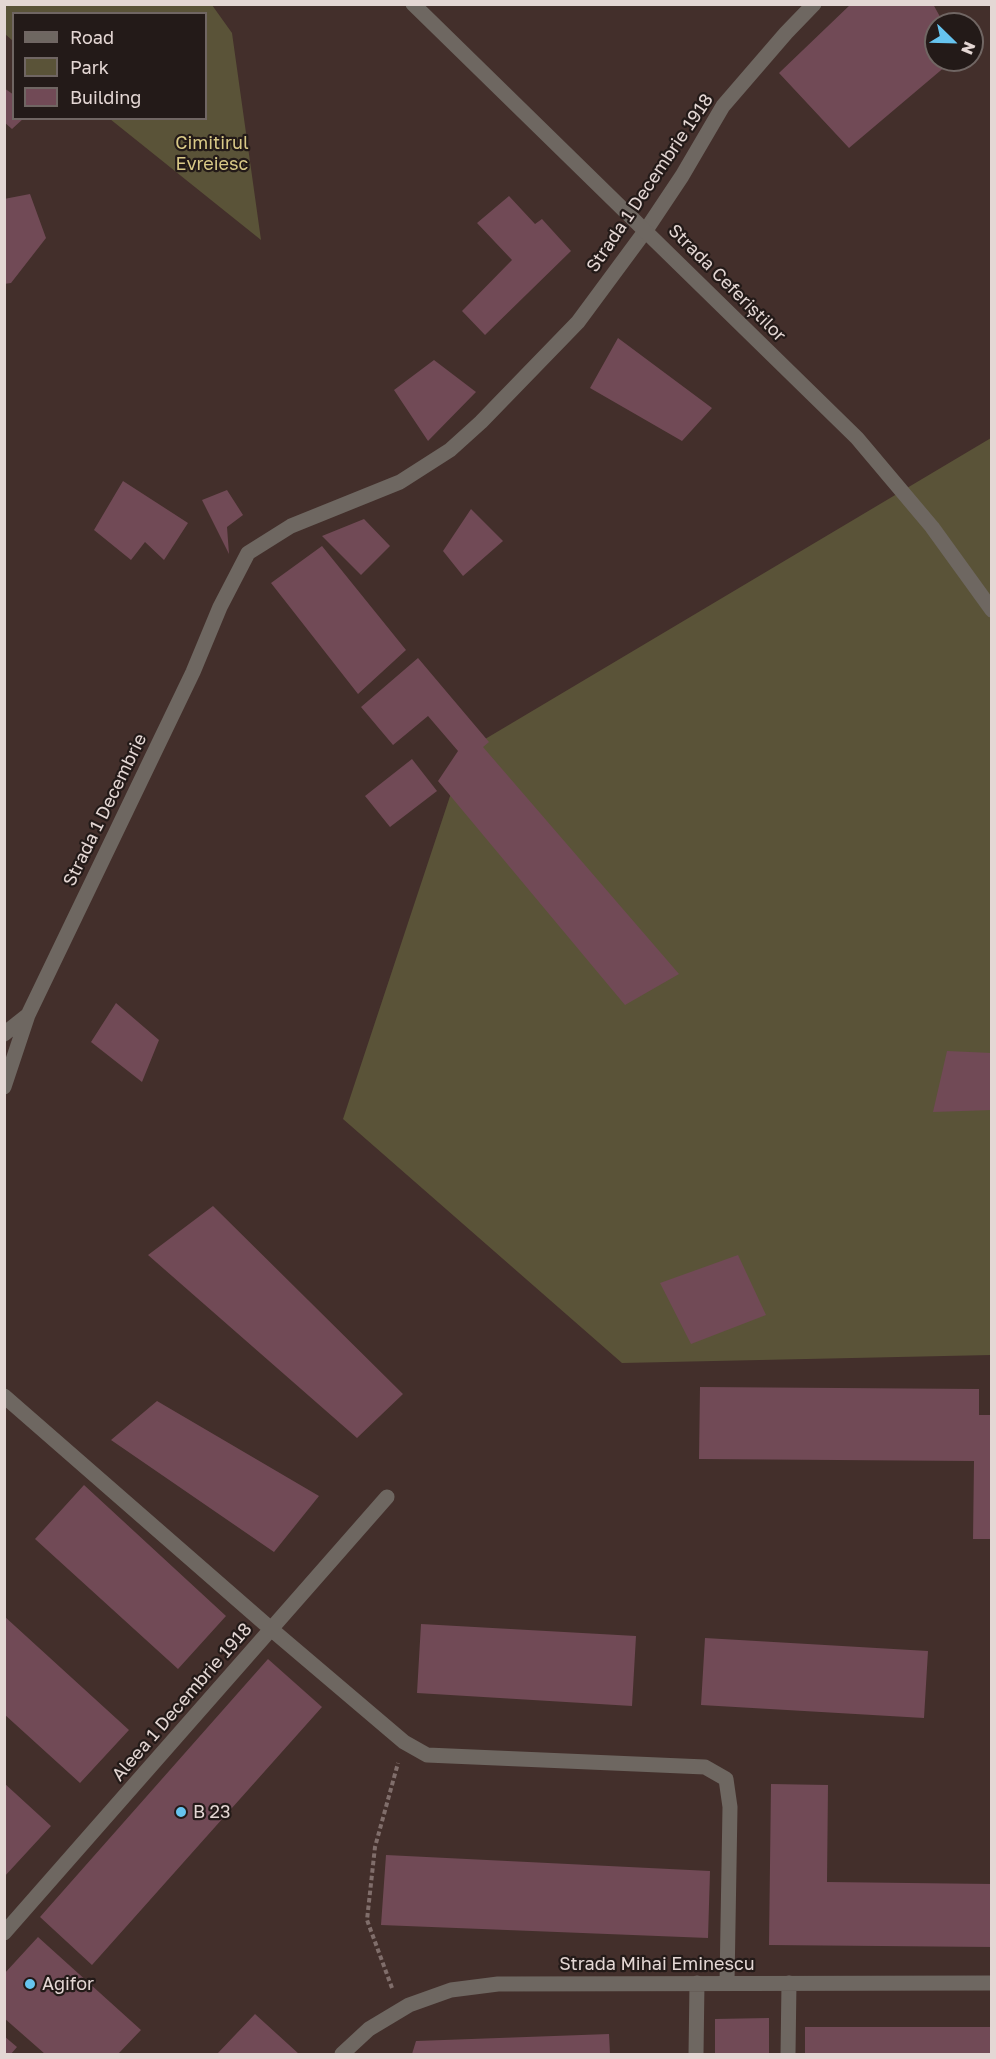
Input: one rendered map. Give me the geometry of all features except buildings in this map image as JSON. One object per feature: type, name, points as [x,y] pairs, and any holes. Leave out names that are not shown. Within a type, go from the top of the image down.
[{"type":"street","name":"Strada Ceferiștilor","points":[[413,4],[857,438],[932,527],[992,610]]},
{"type":"street","name":"Strada 1 Decembrie 1918","points":[[248,553],[291,526],[400,482],[450,450],[481,422],[578,322],[646,230],[682,176],[723,106],[814,4]]},
{"type":"street","name":"Strada 1 Decembrie","points":[[4,1087],[28,1016],[193,672],[220,607],[248,553]]},
{"type":"street","points":[[4,1034],[28,1016]]},
{"type":"street","points":[[4,1396],[404,1742],[427,1755],[705,1767],[726,1779],[730,1806],[727,1983]]},
{"type":"street","name":"Aleea 1 Decembrie 1918","points":[[4,1933],[387,1497]]},
{"type":"street","points":[[696,1983],[696,2055]]},
{"type":"street","points":[[788,2055],[789,1983]]},
{"type":"street","name":"Strada Mihai Eminescu","points":[[342,2055],[369,2029],[400,2011],[451,1990],[498,1984],[992,1983]]},
{"type":"path","points":[[400,2011],[367,1920],[375,1847],[404,1742]]},
{"type":"green space","name":"Cimitirul Evreiesc","points":[[4,5],[212,5],[232,33],[261,240],[111,120],[207,120],[207,12],[12,12],[12,40],[5,34]]},
{"type":"green space","points":[[991,438],[991,1355],[622,1363],[343,1119],[465,751]]},
{"type":"place","name":"B 23","points":[[181,1812]]},
{"type":"place","name":"Agifor","points":[[30,1984]]}]
